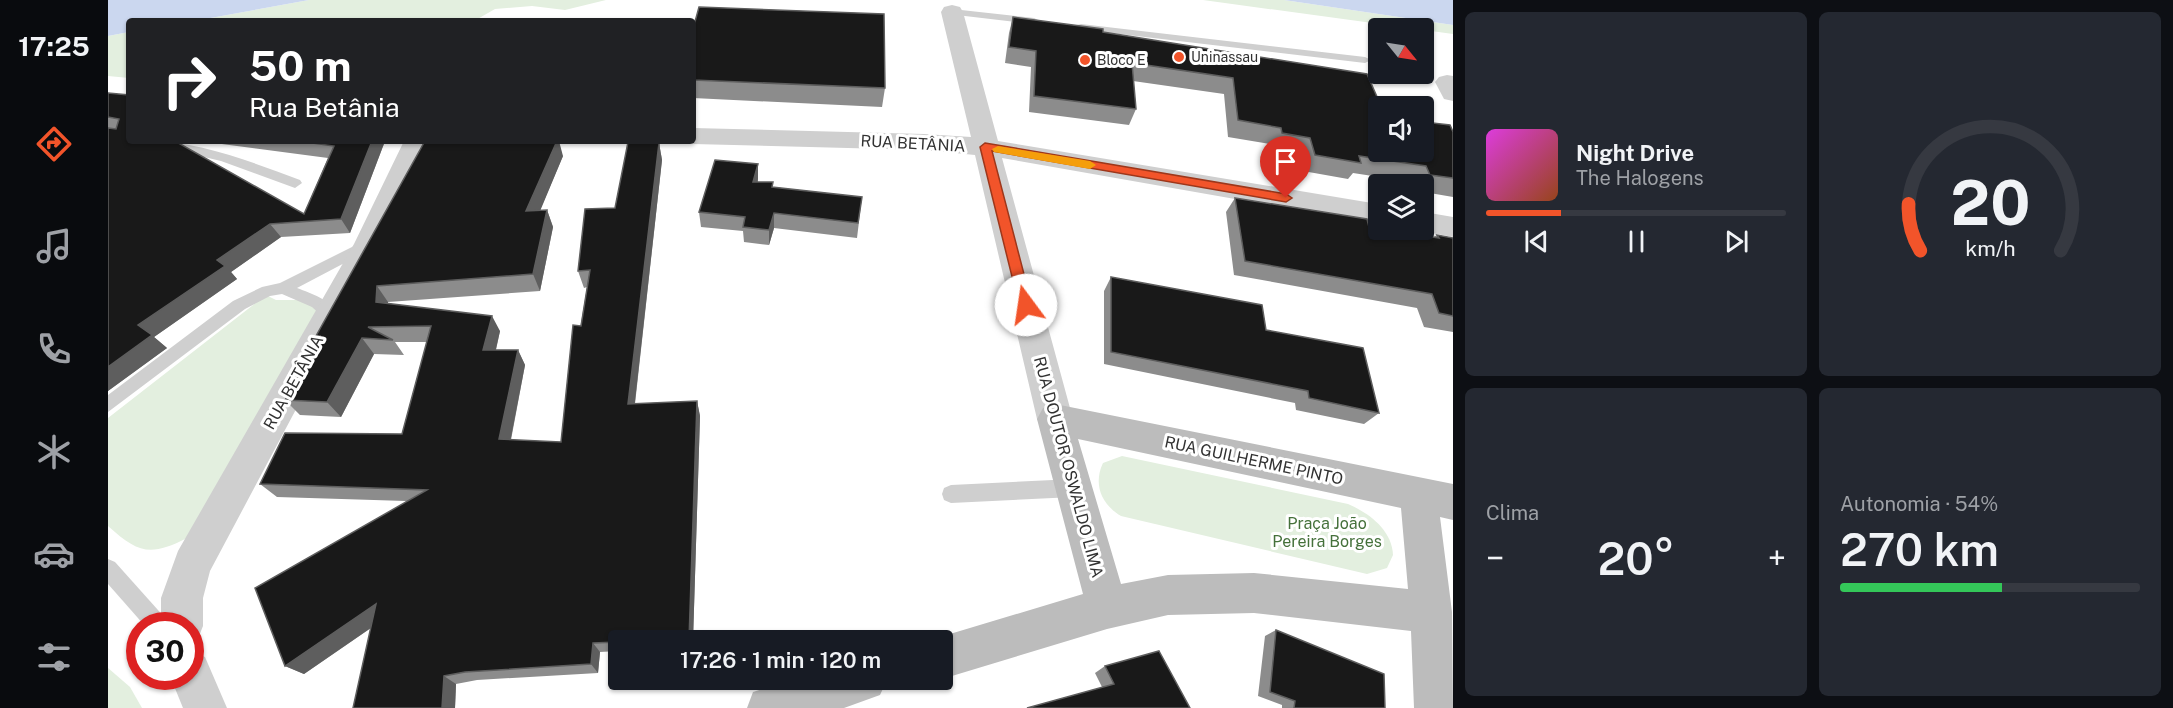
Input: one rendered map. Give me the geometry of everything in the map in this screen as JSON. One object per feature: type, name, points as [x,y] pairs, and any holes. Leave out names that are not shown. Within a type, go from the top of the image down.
[{"type":"street","name":"RUA DOUTOR OSWALDO LIMA","points":[[952,12],[1055,418],[1107,608]]},
{"type":"street","name":"RUA BETÂNIA","points":[[696,136],[924,142],[985,147],[1368,212]]},
{"type":"street","name":"RUA BETÂNIA","points":[[182,612],[182,598],[192,565],[369,244],[416,144]]},
{"type":"street","points":[[1434,224],[1453,227]]},
{"type":"street","name":"RUA GUILHERME PINTO","points":[[1055,418],[1436,498]]},
{"type":"street","points":[[1436,498],[1431,612],[1436,708]]},
{"type":"street","points":[[953,654],[1107,608],[1168,595],[1254,593],[1431,612]]},
{"type":"street","points":[[198,690],[205,708]]},
{"type":"street","points":[[769,708],[831,690]]},
{"type":"lane","points":[[952,12],[1043,22]]},
{"type":"lane","points":[[1067,25],[1365,60]]},
{"type":"lane","points":[[167,144],[225,158],[295,183]]},
{"type":"lane","points":[[108,405],[239,305],[267,291],[283,288],[369,244]]},
{"type":"lane","points":[[283,288],[318,303],[330,314]]},
{"type":"lane","points":[[951,494],[1074,488]]},
{"type":"lane","points":[[108,569],[146,612]]},
{"type":"green space","points":[[309,0],[606,0],[565,10],[532,6],[495,9],[479,18],[210,18]]},
{"type":"green space","points":[[1203,0],[1284,0],[1406,18],[1368,18],[1368,22]]},
{"type":"green space","points":[[1434,22],[1453,25],[1453,34],[1434,31]]},
{"type":"green space","points":[[126,33],[126,78],[108,76],[108,36]]},
{"type":"green space","points":[[266,295],[276,300],[308,300],[318,310],[187,538],[154,550],[136,547],[108,526],[108,418]]},
{"type":"green space","name":"Praça João Pereira Borges","points":[[1122,456],[1348,504],[1364,512],[1384,530],[1392,546],[1393,555],[1387,568],[1367,574],[1121,516],[1108,506],[1101,493],[1099,478],[1103,463]]},
{"type":"green space","points":[[108,668],[126,684],[126,690],[132,690],[142,708],[108,708]]},
{"type":"water","points":[[108,0],[309,0],[210,18],[126,18],[126,33],[108,36]]},
{"type":"water","points":[[1284,0],[1453,0],[1453,25],[1434,22],[1434,18],[1406,18]]},
{"type":"building","points":[[699,7],[884,14],[885,88],[696,80],[696,18]]},
{"type":"building","points":[[1013,17],[1103,29],[1103,32],[1367,74],[1368,84],[1371,84],[1377,96],[1368,96],[1368,157],[1359,156],[1361,163],[1315,155],[1310,138],[1282,133],[1281,128],[1238,120],[1233,78],[1132,63],[1136,109],[1034,96],[1036,51],[1009,47]]},
{"type":"building","points":[[108,93],[126,95],[126,144],[180,144],[304,214],[334,146],[320,144],[371,144],[341,219],[270,224],[217,260],[225,266],[138,325],[152,335],[108,367],[108,128],[116,129],[119,119],[108,117]]},
{"type":"building","points":[[1434,123],[1450,125],[1453,132],[1453,178],[1430,174],[1426,166],[1399,162],[1434,162]]},
{"type":"building","points":[[423,144],[556,144],[526,211],[547,210],[533,274],[377,286],[376,302],[492,316],[483,350],[518,350],[499,439],[561,442],[573,325],[581,326],[590,270],[578,271],[585,209],[615,208],[628,144],[659,144],[628,404],[697,401],[689,630],[608,630],[608,642],[593,643],[591,664],[465,672],[444,676],[442,708],[353,708],[376,604],[285,666],[255,588],[427,490],[260,484],[285,433],[402,434],[431,326],[368,327],[393,340],[362,338],[327,402],[285,400],[320,336],[316,336]]},
{"type":"building","points":[[715,160],[758,164],[753,182],[773,182],[772,187],[862,197],[858,223],[774,213],[769,230],[743,227],[745,217],[699,212]]},
{"type":"building","points":[[1235,198],[1367,219],[1368,240],[1434,240],[1434,237],[1439,238],[1437,235],[1453,238],[1453,316],[1439,313],[1432,294],[1245,261]]},
{"type":"building","points":[[1111,277],[1262,305],[1266,330],[1363,348],[1379,413],[1309,398],[1308,391],[1111,352]]},
{"type":"building","points":[[1276,630],[1384,674],[1385,708],[1294,708],[1295,701],[1270,692]]},
{"type":"building","points":[[1159,651],[1190,708],[1027,708],[1114,684],[1105,666]]},
{"type":"slow traffic","points":[[998,149],[1090,165]]},
{"type":"place","name":"Uninassau","points":[[1179,57]]},
{"type":"place","name":"Bloco E","points":[[1085,60]]},
{"type":"route","points":[[1026,305],[985,147],[1286,198]]}]
